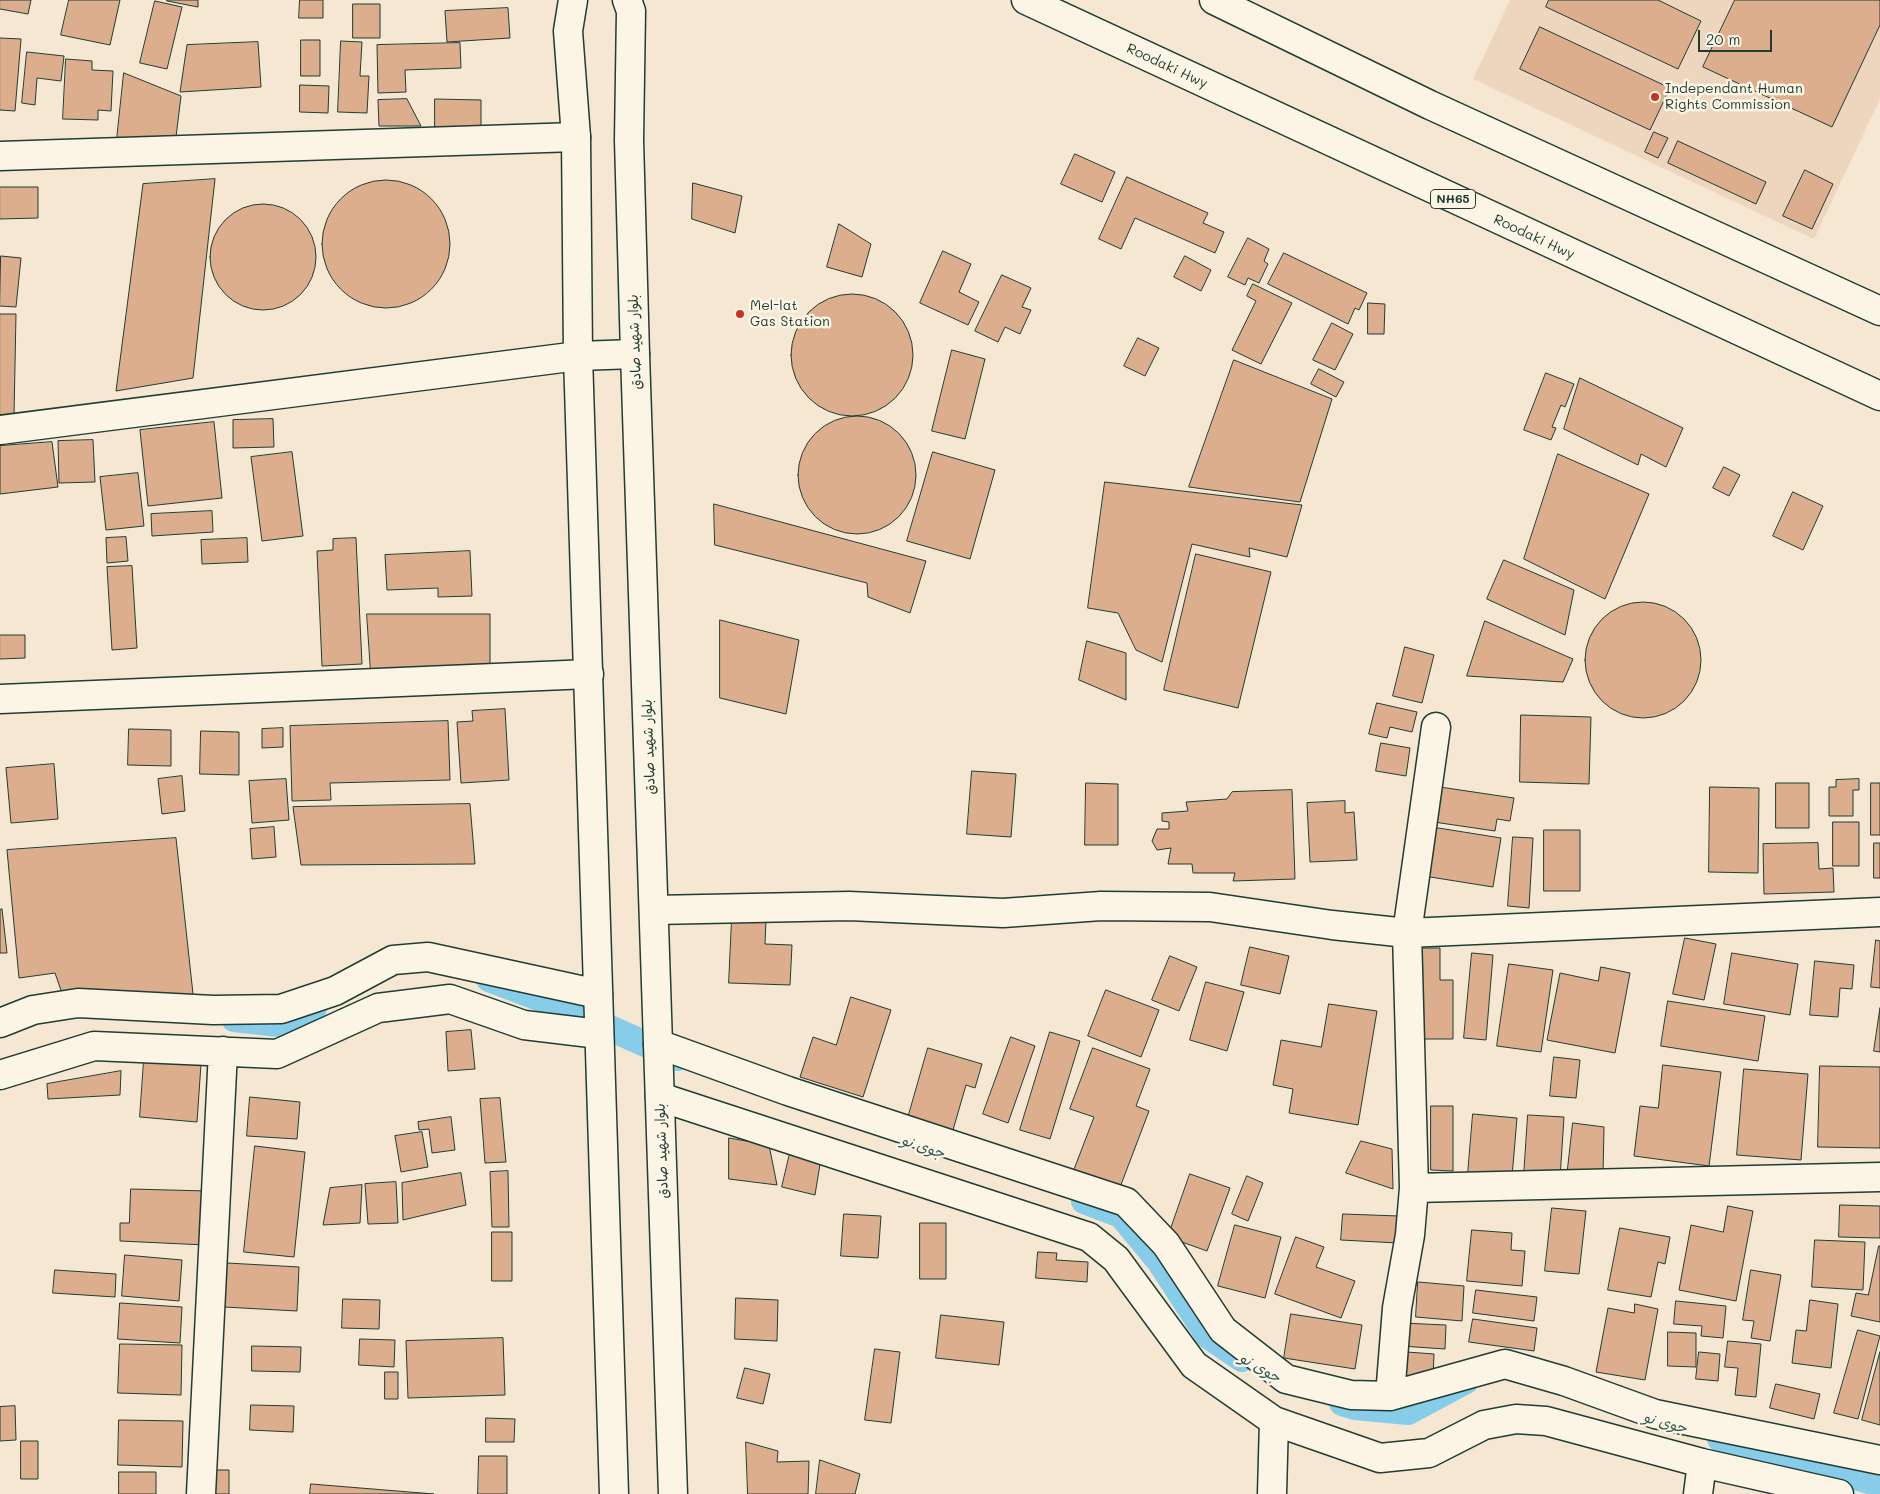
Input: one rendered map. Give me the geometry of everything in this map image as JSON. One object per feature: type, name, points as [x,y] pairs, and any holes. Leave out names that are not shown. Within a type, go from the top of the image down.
[{"type":"main road","points":[[573,0],[568,31],[576,137],[578,356],[614,1494]]},
{"type":"main road","name":"بلوار شهید صادق","points":[[627,0],[631,11],[629,140],[672,1494]]},
{"type":"main road","name":"Roodaki Hwy","points":[[1026,0],[1880,396]]},
{"type":"main road","points":[[1214,0],[1430,105],[1880,311]]},
{"type":"main road","points":[[0,156],[576,137]]},
{"type":"main road","points":[[0,430],[578,356],[635,354]]},
{"type":"main road","points":[[0,699],[589,674]]},
{"type":"main road","points":[[1390,1396],[1397,1308],[1410,1235],[1414,1188],[1407,933],[1436,727]]},
{"type":"main road","points":[[654,910],[849,906],[1002,913],[1101,906],[1210,907],[1332,925],[1407,933],[1880,912]]},
{"type":"main road","points":[[0,1022],[32,1010],[78,1003],[213,1010],[281,1009],[335,991],[393,960],[428,958],[598,994]]},
{"type":"main road","points":[[0,1075],[94,1046],[277,1054],[378,1008],[450,999],[524,1025],[600,1034]]},
{"type":"main road","points":[[658,1044],[788,1091],[1126,1202],[1166,1244],[1223,1330],[1286,1379],[1351,1395],[1390,1396],[1505,1364],[1564,1381],[1655,1414],[1880,1460]]},
{"type":"main road","points":[[201,1494],[223,1051]]},
{"type":"main road","points":[[660,1097],[1089,1237],[1116,1259],[1194,1365],[1274,1421],[1380,1458],[1428,1453],[1484,1425],[1516,1419],[1546,1421],[1702,1462],[1839,1494]]},
{"type":"main road","points":[[1414,1188],[1880,1177]]},
{"type":"main road","points":[[1272,1494],[1274,1421]]},
{"type":"main road","points":[[1698,1494],[1702,1462]]},
{"type":"shaded area","points":[[1510,0],[1880,0],[1880,99],[1814,239],[1473,79]]},
{"type":"building","points":[[0,0],[31,0],[28,14],[0,9]]},
{"type":"building","points":[[69,0],[120,0],[110,45],[61,35]]},
{"type":"building","points":[[198,0],[198,7],[167,1]]},
{"type":"building","points":[[300,0],[323,0],[323,18],[299,18]]},
{"type":"building","points":[[1549,0],[1658,0],[1701,21],[1678,69],[1546,7]]},
{"type":"building","points":[[1735,0],[1880,0],[1880,25],[1832,127],[1703,67]]},
{"type":"building","points":[[155,1],[182,7],[167,69],[140,63]]},
{"type":"building","points":[[353,4],[380,4],[380,38],[353,38]]},
{"type":"building","points":[[508,8],[510,38],[447,42],[445,11]]},
{"type":"building","points":[[1540,27],[1670,88],[1650,130],[1520,69]]},
{"type":"building","points":[[0,38],[21,39],[15,111],[0,110]]},
{"type":"building","points":[[301,40],[320,40],[320,76],[301,76]]},
{"type":"building","points":[[341,41],[362,42],[360,76],[369,76],[367,113],[338,112]]},
{"type":"building","points":[[258,42],[261,87],[180,92],[187,45]]},
{"type":"building","points":[[460,43],[461,68],[405,70],[406,92],[378,93],[377,45]]},
{"type":"building","points":[[27,52],[64,56],[61,81],[37,78],[35,105],[22,103]]},
{"type":"building","points":[[66,59],[92,61],[92,70],[113,71],[111,111],[98,110],[98,120],[63,119]]},
{"type":"building","points":[[124,73],[181,96],[176,137],[117,139]]},
{"type":"building","points":[[300,85],[329,86],[328,113],[300,112]]},
{"type":"building","points":[[407,99],[421,126],[379,126],[378,100]]},
{"type":"building","points":[[435,99],[481,100],[481,128],[435,127]]},
{"type":"building","points":[[1654,132],[1668,138],[1658,158],[1645,152]]},
{"type":"building","points":[[1678,141],[1766,182],[1756,204],[1668,163]]},
{"type":"building","points":[[1075,154],[1115,172],[1102,202],[1061,184]]},
{"type":"building","points":[[1805,170],[1833,184],[1812,229],[1783,216]]},
{"type":"building","points":[[1127,177],[1208,213],[1203,223],[1224,232],[1215,253],[1135,218],[1121,249],[1099,239]]},
{"type":"building","points":[[215,179],[193,378],[116,391],[143,184]]},
{"type":"building","points":[[386,180],[399,181],[411,185],[422,190],[432,198],[440,208],[445,219],[449,231],[449,257],[445,269],[440,280],[432,290],[422,298],[411,303],[399,307],[386,308],[373,307],[361,303],[350,298],[340,290],[332,280],[327,269],[323,257],[322,244],[323,231],[327,219],[332,208],[340,198],[350,190],[361,185],[373,181]]},
{"type":"building","points":[[693,183],[742,196],[735,233],[692,219]]},
{"type":"building","points":[[0,187],[38,187],[38,218],[0,219]]},
{"type":"building","points":[[263,204],[283,208],[301,219],[312,237],[316,257],[312,277],[301,295],[283,306],[263,310],[243,306],[225,295],[214,277],[210,257],[214,237],[225,219],[243,208]]},
{"type":"building","points":[[839,224],[871,244],[862,277],[827,267]]},
{"type":"building","points":[[1248,238],[1269,249],[1264,261],[1268,264],[1259,283],[1248,278],[1245,285],[1228,277]]},
{"type":"building","points":[[943,251],[971,264],[959,292],[979,302],[968,325],[920,303]]},
{"type":"building","points":[[1284,253],[1367,293],[1359,310],[1355,308],[1348,324],[1268,284]]},
{"type":"building","points":[[1,256],[21,258],[16,307],[0,306]]},
{"type":"building","points":[[1185,256],[1211,270],[1201,291],[1174,277]]},
{"type":"building","points":[[1002,275],[1031,288],[1022,307],[1031,310],[1020,334],[1005,327],[998,342],[975,331]]},
{"type":"building","points":[[1253,284],[1292,303],[1261,364],[1232,350],[1256,301],[1247,296]]},
{"type":"building","points":[[852,294],[876,298],[895,312],[909,331],[913,355],[909,379],[895,398],[876,412],[852,416],[828,412],[809,398],[795,379],[791,355],[795,331],[809,312],[828,298]]},
{"type":"building","points":[[1368,303],[1385,304],[1384,334],[1368,334]]},
{"type":"building","points":[[0,314],[16,314],[14,415],[0,415]]},
{"type":"building","points":[[1332,323],[1353,334],[1335,370],[1313,360]]},
{"type":"building","points":[[1138,338],[1159,348],[1145,376],[1124,366]]},
{"type":"building","points":[[952,350],[985,359],[965,439],[932,431]]},
{"type":"building","points":[[1234,360],[1332,399],[1300,502],[1189,487]]},
{"type":"building","points":[[1319,369],[1344,382],[1336,397],[1311,384]]},
{"type":"building","points":[[1546,373],[1574,384],[1565,407],[1561,405],[1552,427],[1556,428],[1551,440],[1524,430]]},
{"type":"building","points":[[1580,378],[1683,428],[1666,467],[1641,454],[1638,465],[1564,429]]},
{"type":"building","points":[[857,416],[879,421],[890,426],[906,442],[911,453],[916,475],[911,497],[906,508],[890,524],[879,529],[857,534],[835,529],[824,524],[808,508],[803,497],[798,475],[803,453],[808,442],[824,426],[835,421]]},
{"type":"building","points":[[273,419],[274,447],[233,448],[233,420]]},
{"type":"building","points":[[214,422],[222,498],[148,506],[140,430]]},
{"type":"building","points":[[93,440],[95,482],[59,483],[58,441]]},
{"type":"building","points":[[52,442],[58,487],[0,494],[0,446]]},
{"type":"building","points":[[292,452],[303,536],[262,541],[251,457]]},
{"type":"building","points":[[933,452],[995,470],[970,559],[907,541]]},
{"type":"building","points":[[1558,454],[1649,494],[1605,599],[1524,559]]},
{"type":"building","points":[[1724,467],[1740,475],[1729,496],[1713,488]]},
{"type":"building","points":[[138,473],[144,526],[106,530],[100,477]]},
{"type":"building","points":[[1105,482],[1302,505],[1287,557],[1249,548],[1250,557],[1192,544],[1162,662],[1136,650],[1118,613],[1088,608]]},
{"type":"building","points":[[1793,492],[1823,506],[1803,550],[1773,536]]},
{"type":"building","points":[[714,504],[926,561],[910,613],[868,597],[867,583],[715,545]]},
{"type":"building","points":[[212,511],[213,532],[152,536],[151,514]]},
{"type":"building","points":[[126,537],[128,561],[107,563],[106,538]]},
{"type":"building","points":[[247,538],[248,562],[202,564],[201,540]]},
{"type":"building","points":[[356,538],[362,664],[322,666],[317,551],[333,550],[333,539]]},
{"type":"building","points":[[470,551],[472,596],[438,597],[438,588],[387,590],[385,555]]},
{"type":"building","points":[[1196,554],[1271,572],[1238,708],[1164,690]]},
{"type":"building","points":[[1504,560],[1574,590],[1565,635],[1487,599]]},
{"type":"building","points":[[132,566],[137,648],[112,650],[107,567]]},
{"type":"building","points":[[1643,602],[1665,606],[1684,619],[1697,638],[1701,660],[1697,682],[1684,701],[1665,714],[1643,718],[1621,714],[1602,701],[1589,682],[1585,660],[1589,638],[1602,619],[1621,606]]},
{"type":"building","points":[[367,614],[490,614],[490,673],[371,673]]},
{"type":"building","points":[[720,620],[799,640],[786,714],[720,698]]},
{"type":"building","points":[[1485,621],[1573,659],[1563,682],[1467,676]]},
{"type":"building","points":[[0,635],[25,635],[25,658],[0,659]]},
{"type":"building","points":[[1087,641],[1126,653],[1126,700],[1079,680]]},
{"type":"building","points":[[1405,647],[1434,655],[1422,703],[1393,696]]},
{"type":"building","points":[[1377,703],[1417,712],[1412,732],[1390,727],[1387,738],[1369,734]]},
{"type":"building","points":[[505,709],[509,780],[461,783],[457,722],[473,721],[472,711]]},
{"type":"building","points":[[1521,715],[1591,717],[1589,784],[1520,782]]},
{"type":"building","points":[[448,721],[450,780],[330,783],[331,800],[292,801],[290,726]]},
{"type":"building","points":[[283,728],[283,747],[262,748],[262,729]]},
{"type":"building","points":[[129,729],[171,730],[171,766],[128,765]]},
{"type":"building","points":[[201,731],[239,732],[239,775],[200,774]]},
{"type":"building","points":[[1381,743],[1410,748],[1406,776],[1376,771]]},
{"type":"building","points":[[54,764],[58,819],[11,823],[6,768]]},
{"type":"building","points":[[972,771],[1016,774],[1011,837],[967,834]]},
{"type":"building","points":[[182,776],[185,811],[162,814],[158,779]]},
{"type":"building","points":[[286,779],[289,820],[252,823],[249,781]]},
{"type":"building","points":[[1859,779],[1859,790],[1853,790],[1853,816],[1829,816],[1829,787],[1836,787],[1836,780]]},
{"type":"building","points":[[1086,783],[1118,784],[1118,845],[1085,845]]},
{"type":"building","points":[[1776,783],[1809,783],[1809,828],[1776,828]]},
{"type":"building","points":[[1871,783],[1880,783],[1880,835],[1871,835]]},
{"type":"building","points":[[1433,786],[1514,798],[1510,821],[1497,819],[1495,831],[1427,821]]},
{"type":"building","points":[[1710,787],[1759,788],[1758,873],[1709,872]]},
{"type":"building","points":[[1292,790],[1295,879],[1233,881],[1235,873],[1193,873],[1192,864],[1168,864],[1171,848],[1157,850],[1152,841],[1157,829],[1169,829],[1169,822],[1162,821],[1162,813],[1188,811],[1186,802],[1227,799],[1232,792]]},
{"type":"building","points":[[1345,801],[1345,813],[1354,812],[1357,860],[1310,862],[1307,803]]},
{"type":"building","points":[[470,804],[475,864],[301,865],[293,807]]},
{"type":"building","points":[[1833,822],[1859,822],[1859,866],[1833,866]]},
{"type":"building","points":[[274,827],[276,857],[252,859],[250,829]]},
{"type":"building","points":[[1432,827],[1501,838],[1493,887],[1424,876]]},
{"type":"building","points":[[1544,830],[1580,830],[1580,891],[1544,891]]},
{"type":"building","points":[[1513,837],[1533,838],[1529,908],[1508,906]]},
{"type":"building","points":[[176,838],[194,1003],[63,996],[55,973],[19,978],[7,850]]},
{"type":"building","points":[[1818,843],[1819,869],[1833,868],[1834,892],[1764,894],[1763,844]]},
{"type":"building","points":[[1874,843],[1880,843],[1880,878],[1874,878]]},
{"type":"building","points":[[2,909],[7,953],[0,953],[0,910]]},
{"type":"building","points":[[732,919],[766,920],[765,944],[792,945],[790,985],[729,983]]},
{"type":"building","points":[[1685,938],[1716,944],[1704,1000],[1673,994]]},
{"type":"building","points":[[1876,940],[1880,941],[1880,988],[1871,987]]},
{"type":"building","points":[[1250,947],[1289,956],[1280,994],[1241,985]]},
{"type":"building","points":[[1422,948],[1440,948],[1440,980],[1453,980],[1453,1039],[1422,1039]]},
{"type":"building","points":[[1472,953],[1493,955],[1486,1040],[1464,1038]]},
{"type":"building","points":[[1732,953],[1798,964],[1790,1015],[1724,1004]]},
{"type":"building","points":[[1170,956],[1197,967],[1179,1011],[1152,1000]]},
{"type":"building","points":[[1815,961],[1854,965],[1852,989],[1840,988],[1838,1017],[1810,1015]]},
{"type":"building","points":[[1509,964],[1553,970],[1541,1052],[1497,1046]]},
{"type":"building","points":[[1601,967],[1630,973],[1615,1053],[1547,1040],[1560,973],[1598,981]]},
{"type":"building","points":[[1206,982],[1244,992],[1227,1051],[1190,1040]]},
{"type":"building","points":[[1106,990],[1159,1010],[1141,1057],[1088,1036]]},
{"type":"building","points":[[851,997],[891,1010],[863,1097],[800,1077],[813,1037],[836,1045]]},
{"type":"building","points":[[1668,1001],[1765,1016],[1758,1061],[1661,1046]]},
{"type":"building","points":[[1329,1004],[1377,1011],[1358,1125],[1289,1113],[1293,1089],[1273,1085],[1281,1040],[1321,1047]]},
{"type":"building","points":[[1880,1008],[1880,1052],[1874,1051]]},
{"type":"building","points":[[471,1030],[475,1069],[448,1071],[446,1032]]},
{"type":"building","points":[[1050,1032],[1080,1041],[1050,1139],[1020,1130]]},
{"type":"building","points":[[1011,1037],[1035,1046],[1008,1123],[983,1114]]},
{"type":"building","points":[[928,1048],[982,1064],[975,1088],[966,1085],[953,1130],[908,1118]]},
{"type":"building","points":[[1093,1048],[1150,1069],[1136,1106],[1149,1111],[1119,1190],[1073,1172],[1094,1117],[1070,1109]]},
{"type":"building","points":[[1554,1057],[1580,1060],[1576,1098],[1550,1096]]},
{"type":"building","points":[[144,1060],[201,1064],[197,1122],[140,1117]]},
{"type":"building","points":[[1663,1065],[1721,1072],[1709,1166],[1634,1156],[1640,1106],[1658,1108]]},
{"type":"building","points":[[1820,1066],[1880,1067],[1880,1148],[1818,1147]]},
{"type":"building","points":[[1744,1069],[1808,1074],[1801,1160],[1737,1155]]},
{"type":"building","points":[[121,1071],[120,1095],[48,1099],[47,1084]]},
{"type":"building","points":[[250,1097],[300,1102],[297,1139],[247,1136]]},
{"type":"building","points":[[500,1098],[506,1162],[485,1163],[480,1099]]},
{"type":"building","points":[[1431,1106],[1453,1106],[1453,1171],[1431,1170]]},
{"type":"building","points":[[1473,1114],[1517,1118],[1512,1177],[1468,1174]]},
{"type":"building","points":[[1528,1115],[1564,1117],[1560,1178],[1524,1176]]},
{"type":"building","points":[[451,1117],[455,1150],[432,1153],[429,1129],[419,1130],[418,1122]]},
{"type":"building","points":[[1573,1123],[1604,1127],[1603,1175],[1567,1177]]},
{"type":"building","points":[[422,1132],[428,1167],[401,1172],[395,1136]]},
{"type":"building","points":[[729,1138],[769,1145],[777,1185],[729,1179]]},
{"type":"building","points":[[1361,1141],[1392,1149],[1393,1189],[1346,1173]]},
{"type":"building","points":[[255,1146],[305,1152],[294,1257],[244,1252]]},
{"type":"building","points":[[791,1149],[821,1158],[815,1195],[782,1187]]},
{"type":"building","points":[[508,1171],[509,1227],[492,1227],[490,1172]]},
{"type":"building","points":[[461,1173],[466,1205],[403,1220],[402,1183]]},
{"type":"building","points":[[1190,1174],[1230,1188],[1207,1251],[1168,1237]]},
{"type":"building","points":[[1247,1176],[1263,1183],[1248,1221],[1232,1214]]},
{"type":"building","points":[[396,1182],[398,1223],[368,1224],[365,1184]]},
{"type":"building","points":[[362,1185],[360,1223],[323,1225],[330,1188]]},
{"type":"building","points":[[131,1189],[207,1191],[205,1245],[120,1241],[120,1223],[129,1223]]},
{"type":"building","points":[[1840,1205],[1880,1206],[1880,1238],[1839,1237]]},
{"type":"building","points":[[1728,1206],[1753,1211],[1736,1301],[1679,1290],[1691,1225],[1723,1232]]},
{"type":"building","points":[[1552,1208],[1586,1211],[1579,1274],[1545,1271]]},
{"type":"building","points":[[844,1214],[881,1216],[878,1258],[841,1256]]},
{"type":"building","points":[[1343,1214],[1399,1216],[1398,1243],[1341,1240]]},
{"type":"building","points":[[920,1223],[946,1223],[946,1279],[920,1279]]},
{"type":"building","points":[[1235,1225],[1281,1237],[1265,1298],[1218,1286]]},
{"type":"building","points":[[1620,1228],[1670,1237],[1665,1264],[1658,1262],[1651,1297],[1608,1290]]},
{"type":"building","points":[[1472,1230],[1512,1233],[1511,1250],[1525,1251],[1522,1286],[1467,1281]]},
{"type":"building","points":[[492,1232],[512,1232],[512,1281],[492,1281]]},
{"type":"building","points":[[1296,1237],[1324,1247],[1316,1267],[1355,1281],[1341,1318],[1275,1294]]},
{"type":"building","points":[[1815,1240],[1865,1242],[1863,1290],[1812,1287]]},
{"type":"building","points":[[1879,1246],[1880,1322],[1851,1316],[1856,1293],[1868,1295]]},
{"type":"building","points":[[1038,1252],[1057,1253],[1056,1260],[1088,1262],[1087,1282],[1036,1278]]},
{"type":"building","points":[[125,1255],[182,1260],[179,1301],[122,1296]]},
{"type":"building","points":[[227,1263],[299,1267],[297,1311],[224,1307]]},
{"type":"building","points":[[55,1270],[116,1274],[115,1297],[53,1293]]},
{"type":"building","points":[[1751,1270],[1781,1275],[1770,1341],[1751,1338],[1754,1321],[1743,1320]]},
{"type":"building","points":[[1418,1282],[1464,1286],[1462,1321],[1416,1317]]},
{"type":"building","points":[[1476,1290],[1537,1297],[1534,1321],[1473,1313]]},
{"type":"building","points":[[736,1298],[778,1300],[777,1341],[735,1339]]},
{"type":"building","points":[[343,1299],[380,1300],[379,1329],[342,1328]]},
{"type":"building","points":[[1810,1300],[1838,1304],[1831,1368],[1792,1363],[1796,1330],[1806,1331]]},
{"type":"building","points":[[1676,1301],[1726,1306],[1723,1338],[1701,1336],[1702,1326],[1674,1324]]},
{"type":"building","points":[[120,1303],[182,1307],[180,1343],[118,1339]]},
{"type":"building","points":[[1635,1304],[1658,1309],[1645,1380],[1596,1372],[1608,1308],[1634,1313]]},
{"type":"building","points":[[1291,1314],[1362,1325],[1355,1369],[1284,1358]]},
{"type":"building","points":[[941,1315],[1004,1322],[999,1365],[936,1358]]},
{"type":"building","points":[[1473,1319],[1537,1328],[1534,1351],[1469,1342]]},
{"type":"building","points":[[1402,1323],[1446,1325],[1445,1349],[1401,1346]]},
{"type":"building","points":[[1858,1330],[1880,1336],[1858,1419],[1834,1413]]},
{"type":"building","points":[[1668,1332],[1696,1333],[1696,1367],[1668,1366]]},
{"type":"building","points":[[503,1338],[505,1395],[408,1398],[406,1341]]},
{"type":"building","points":[[360,1339],[395,1340],[394,1367],[359,1365]]},
{"type":"building","points":[[1728,1341],[1761,1344],[1756,1397],[1735,1395],[1738,1368],[1725,1367]]},
{"type":"building","points":[[120,1344],[182,1345],[181,1395],[118,1393]]},
{"type":"building","points":[[252,1346],[301,1347],[300,1372],[252,1371]]},
{"type":"building","points":[[875,1349],[900,1352],[891,1423],[865,1420]]},
{"type":"building","points":[[1407,1352],[1434,1354],[1433,1379],[1405,1377]]},
{"type":"building","points":[[1699,1352],[1720,1354],[1718,1381],[1696,1379]]},
{"type":"building","points":[[1880,1352],[1880,1425],[1862,1420]]},
{"type":"building","points":[[745,1368],[770,1374],[763,1404],[737,1398]]},
{"type":"building","points":[[385,1372],[398,1372],[398,1399],[385,1399]]},
{"type":"building","points":[[1776,1384],[1820,1394],[1814,1419],[1770,1408]]},
{"type":"building","points":[[251,1405],[294,1406],[293,1432],[250,1430]]},
{"type":"building","points":[[15,1406],[16,1440],[0,1441],[0,1407]]},
{"type":"building","points":[[486,1418],[515,1419],[514,1442],[486,1442]]},
{"type":"building","points":[[119,1420],[183,1421],[182,1467],[118,1465]]},
{"type":"building","points":[[21,1441],[38,1441],[38,1479],[21,1479]]},
{"type":"building","points":[[746,1442],[778,1451],[777,1462],[809,1461],[808,1494],[748,1494]]},
{"type":"building","points":[[479,1456],[507,1456],[507,1494],[478,1494]]},
{"type":"building","points":[[820,1460],[860,1474],[855,1494],[816,1494]]},
{"type":"building","points":[[206,1470],[229,1470],[229,1494],[206,1494]]},
{"type":"building","points":[[119,1472],[156,1472],[156,1494],[119,1494]]},
{"type":"building","points":[[311,1484],[434,1494],[310,1494]]},
{"type":"waterway","points":[[489,979],[560,1006],[677,1058]]},
{"type":"waterway","points":[[234,1019],[279,1024],[314,1008]]},
{"type":"waterway","name":"جوی نو","points":[[1084,1201],[1121,1215],[1159,1261],[1208,1336],[1242,1359]]},
{"type":"waterway","name":"جوی نو","points":[[1342,1403],[1355,1407],[1408,1412],[1466,1381]]},
{"type":"waterway","name":"جوی نو","points":[[1720,1439],[1880,1484]]},
{"type":"place","name":"Independant Human Rights Commission","points":[[1655,97]]},
{"type":"place","name":"Mel-lat Gas Station","points":[[740,314]]}]
